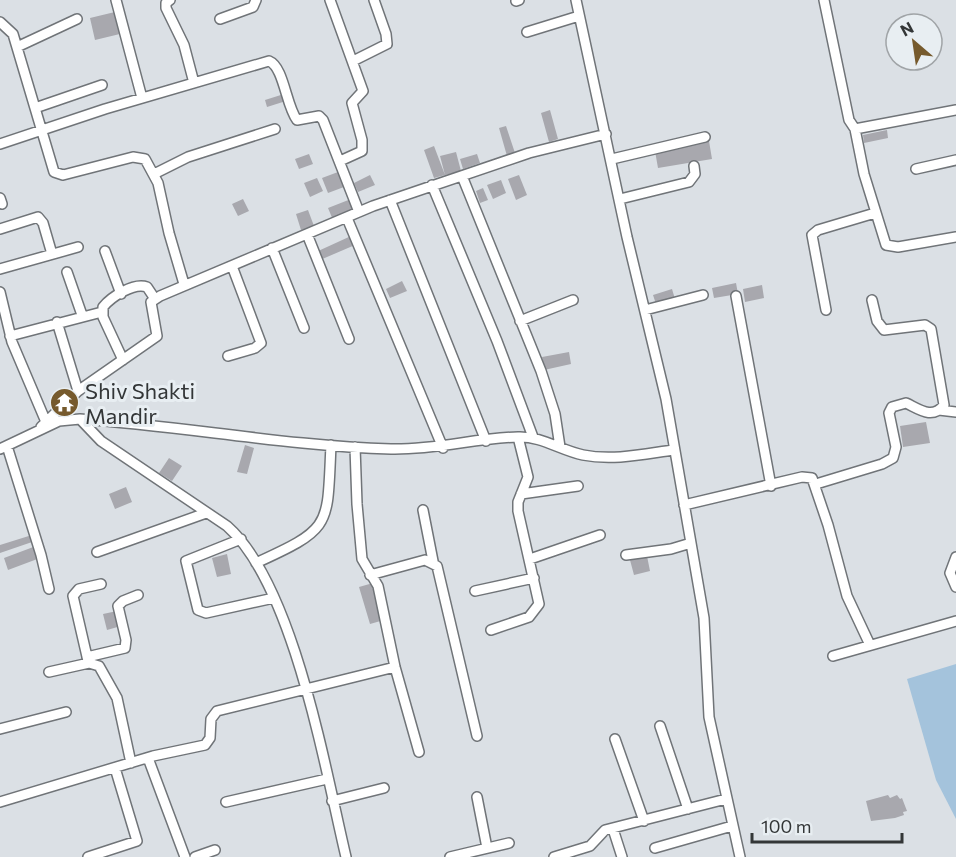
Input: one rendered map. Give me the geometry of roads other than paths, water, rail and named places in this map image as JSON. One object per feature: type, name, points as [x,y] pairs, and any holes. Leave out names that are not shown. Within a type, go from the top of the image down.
[{"type":"street","points":[[116,0],[142,98]]},
{"type":"street","points":[[170,0],[166,3],[166,8],[184,45],[194,84]]},
{"type":"street","points":[[220,19],[254,7],[256,0]]},
{"type":"street","points":[[330,0],[363,91],[351,103],[363,146],[357,154],[340,161]]},
{"type":"street","points":[[353,61],[387,44],[386,34],[374,0]]},
{"type":"street","points":[[576,0],[666,399],[673,450],[704,618],[709,717],[740,857]]},
{"type":"street","points":[[824,0],[849,120],[855,129],[883,240],[886,245],[892,247],[956,237]]},
{"type":"street","points":[[527,33],[579,15]]},
{"type":"street","points":[[17,47],[77,19]]},
{"type":"street","points":[[0,22],[14,34],[54,172],[58,175],[140,156],[145,159],[154,174],[184,284]]},
{"type":"street","points":[[0,144],[262,62],[274,63],[294,116],[302,120],[319,116],[340,161],[359,212]]},
{"type":"street","points":[[35,108],[102,85]]},
{"type":"street","points":[[855,129],[956,110]]},
{"type":"street","points":[[154,174],[188,157],[275,129]]},
{"type":"street","points":[[38,431],[78,391],[157,336],[150,307],[155,299],[184,284],[390,200],[554,146],[606,134]]},
{"type":"street","points":[[612,159],[705,137]]},
{"type":"street","points":[[916,169],[956,160]]},
{"type":"street","points":[[620,199],[683,185],[693,178],[694,166]]},
{"type":"street","points":[[462,176],[555,414],[560,447]]},
{"type":"street","points":[[432,185],[497,341],[533,437]]},
{"type":"street","points":[[390,200],[486,441]]},
{"type":"street","points":[[826,310],[812,235],[818,230],[875,213]]},
{"type":"street","points":[[0,229],[38,217],[43,223],[52,254]]},
{"type":"street","points":[[347,218],[443,448]]},
{"type":"street","points":[[307,234],[349,339]]},
{"type":"street","points":[[0,269],[78,247]]},
{"type":"street","points":[[272,248],[304,328]]},
{"type":"street","points":[[105,251],[121,294]]},
{"type":"street","points":[[228,356],[255,348],[261,343],[232,266]]},
{"type":"street","points":[[68,272],[82,315]]},
{"type":"street","points":[[102,312],[107,302],[143,285],[155,299]]},
{"type":"street","points":[[0,292],[4,300],[10,336],[46,422]]},
{"type":"street","points":[[645,310],[703,296]]},
{"type":"street","points":[[736,296],[771,486]]},
{"type":"street","points":[[520,321],[573,300]]},
{"type":"street","points":[[872,300],[877,321],[884,330],[925,325],[931,328],[944,400],[944,405],[939,410]]},
{"type":"street","points":[[10,336],[82,315],[102,312]]},
{"type":"street","points":[[102,312],[123,360]]},
{"type":"street","points":[[57,322],[78,391]]},
{"type":"street","points":[[816,484],[882,464],[892,458],[896,447],[889,413],[892,406],[902,403],[922,412],[939,410],[956,412]]},
{"type":"street","points":[[49,589],[41,555],[4,447],[59,421],[80,419],[356,447],[443,448],[518,437],[533,437],[597,457],[673,450]]},
{"type":"street","points":[[80,419],[101,441],[241,539],[256,563],[274,598],[305,688],[346,857]]},
{"type":"street","points":[[491,630],[529,617],[537,610],[539,595],[518,511],[521,494],[528,477],[518,437]]},
{"type":"street","points":[[256,563],[301,543],[322,523],[328,502],[331,445]]},
{"type":"street","points":[[356,447],[357,504],[362,559],[378,586],[395,667],[419,752]]},
{"type":"street","points":[[684,505],[808,476],[816,484],[847,596],[870,645]]},
{"type":"street","points":[[521,494],[578,486]]},
{"type":"street","points":[[423,510],[433,561],[438,572],[477,736]]},
{"type":"street","points":[[98,552],[206,513]]},
{"type":"street","points":[[530,559],[600,535]]},
{"type":"street","points":[[241,539],[186,561],[198,610],[206,613],[274,598]]},
{"type":"street","points":[[626,555],[670,549],[691,543]]},
{"type":"street","points":[[956,556],[950,573],[956,587]]},
{"type":"street","points":[[370,575],[410,564],[433,561]]},
{"type":"street","points":[[475,591],[534,578]]},
{"type":"street","points":[[88,660],[73,596],[79,589],[101,584]]},
{"type":"street","points":[[49,672],[125,648],[126,640],[118,606],[123,601],[138,595]]},
{"type":"street","points":[[833,656],[956,621]]},
{"type":"street","points":[[88,660],[103,670],[117,698],[130,763]]},
{"type":"street","points":[[0,802],[209,742],[211,718],[217,711],[395,667]]},
{"type":"street","points":[[0,729],[66,712]]},
{"type":"street","points":[[660,726],[688,809]]},
{"type":"street","points":[[615,739],[644,821]]},
{"type":"street","points":[[148,758],[185,857]]},
{"type":"street","points":[[88,857],[137,841],[115,768]]},
{"type":"street","points":[[226,802],[327,779]]},
{"type":"street","points":[[332,801],[384,788]]},
{"type":"street","points":[[477,797],[488,848]]},
{"type":"street","points":[[554,857],[590,846],[601,832],[726,799]]},
{"type":"street","points":[[655,848],[732,826]]},
{"type":"street","points":[[613,829],[622,857]]},
{"type":"street","points":[[450,857],[509,843]]},
{"type":"street","points":[[195,857],[215,850]]},
{"type":"place","name":"Shiv Shakti Mandir","points":[[64,403]]}]
